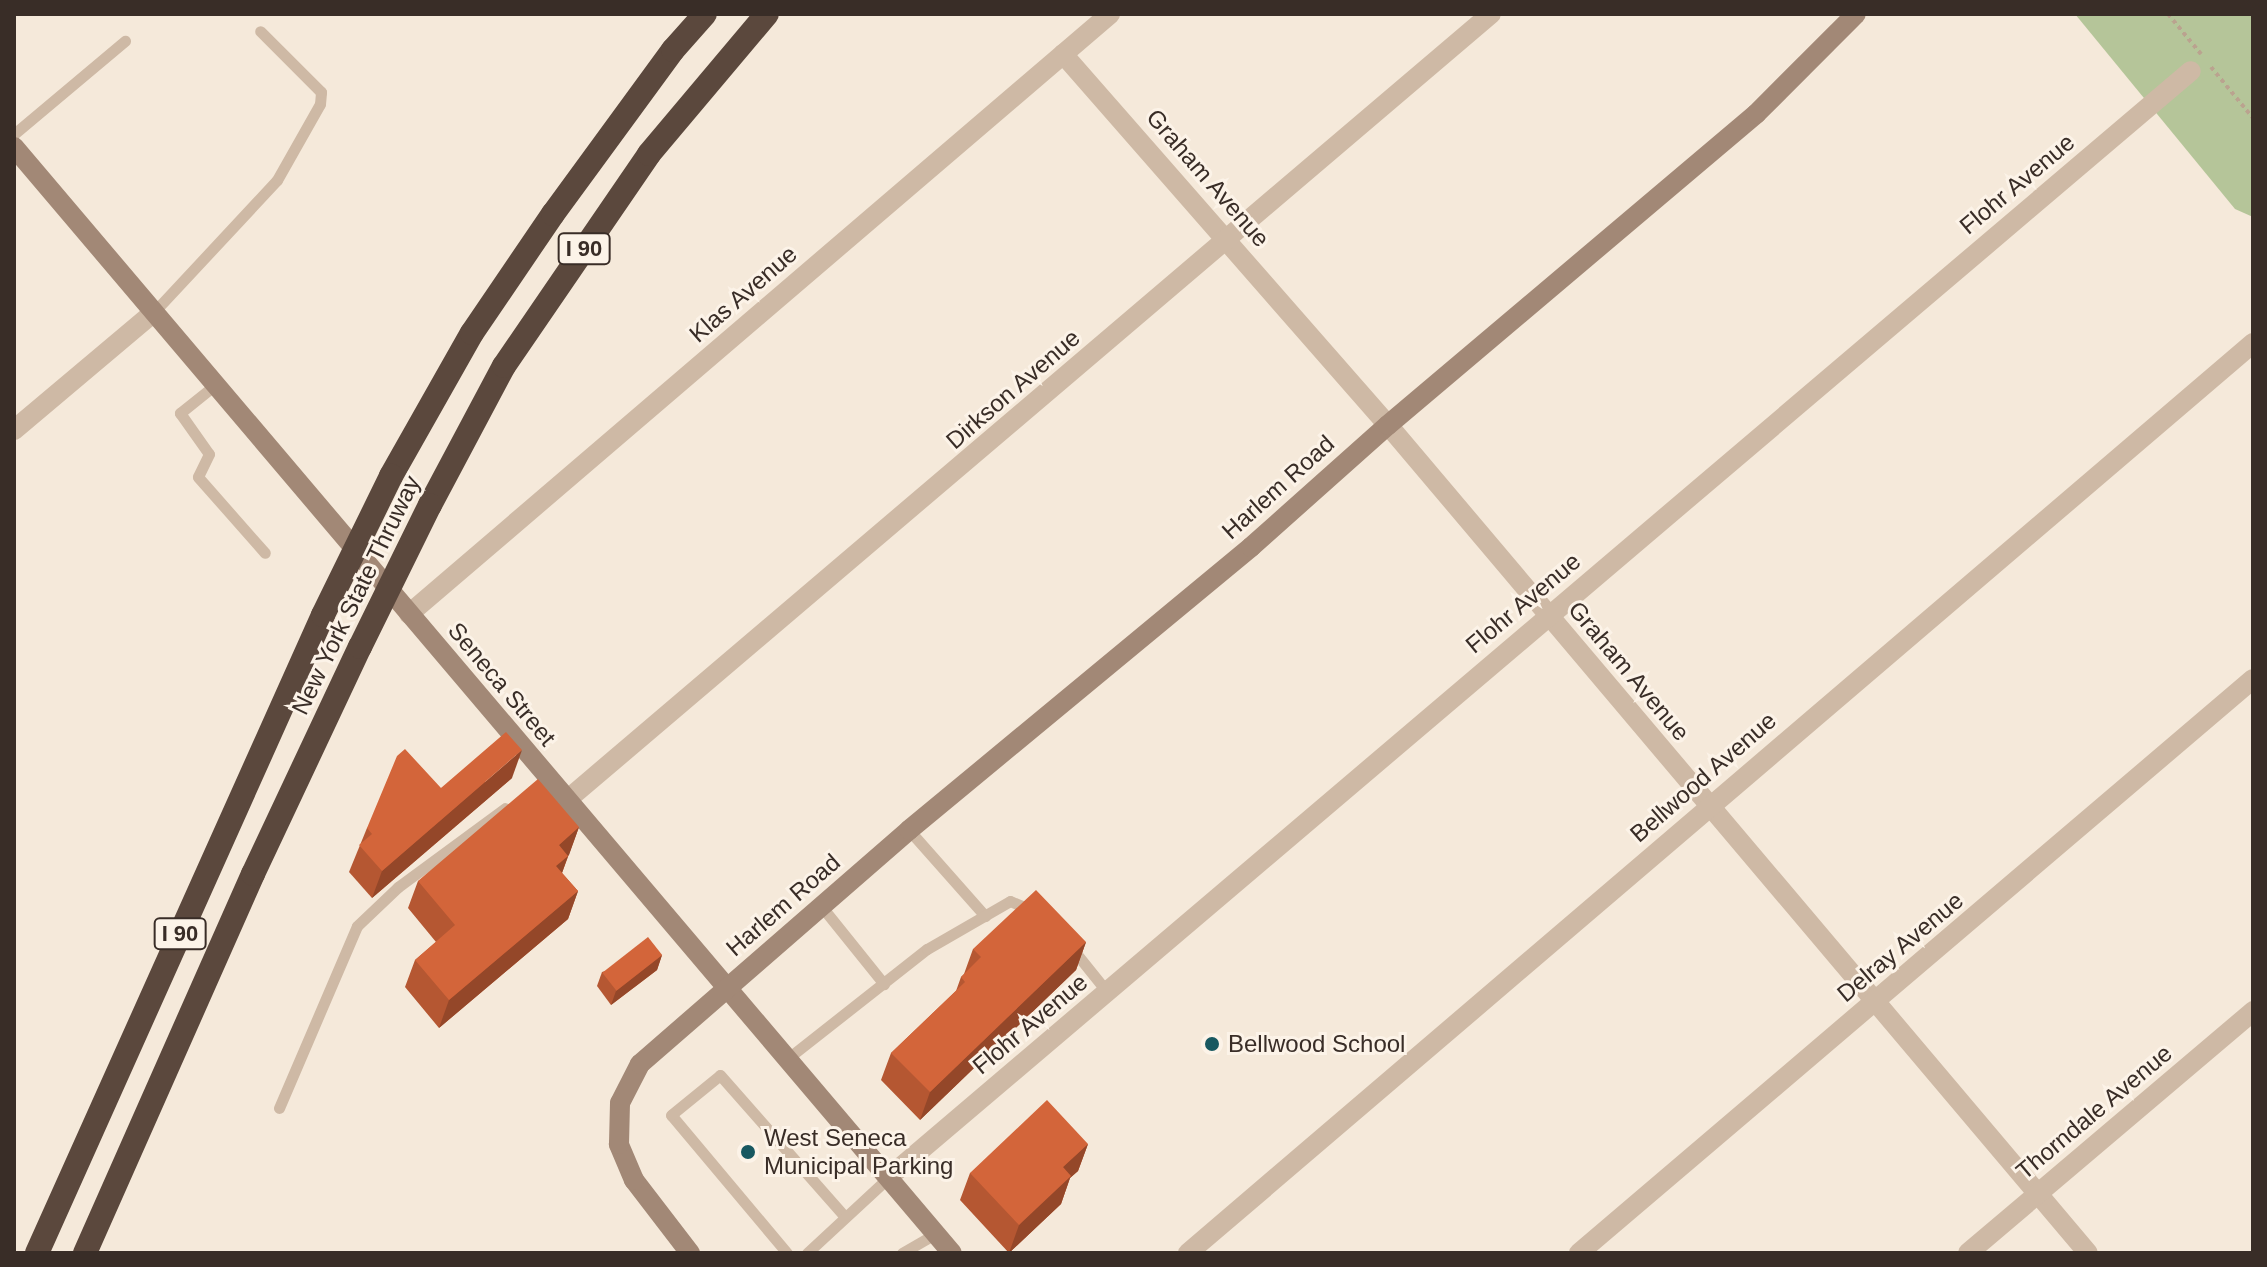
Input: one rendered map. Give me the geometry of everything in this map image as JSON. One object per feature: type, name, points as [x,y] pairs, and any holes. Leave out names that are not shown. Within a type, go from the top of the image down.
[{"type":"highway","name":"New York State Thruway","points":[[37,1253],[323,615],[391,476],[472,333],[553,214],[673,50],[705,14]]},
{"type":"highway","name":"New York State Thruway","points":[[85,1253],[253,874],[360,647],[430,505],[504,366],[649,154],[767,14]]},
{"type":"main road","name":"Harlem Road","points":[[690,1253],[634,1180],[621,1153],[617,1124],[620,1103],[640,1064],[909,830],[1251,547],[1388,425],[1756,114],[1856,14]]},
{"type":"main road","name":"Seneca Street","points":[[14,147],[409,614],[541,781],[567,800],[952,1253]]},
{"type":"street","name":"Klas Avenue","points":[[409,614],[1110,14]]},
{"type":"street","name":"Dirkson Avenue","points":[[567,800],[1491,14]]},
{"type":"street","name":"Graham Avenue","points":[[1063,54],[1388,425],[2088,1253]]},
{"type":"street","name":"Flohr Avenue","points":[[889,1177],[2191,71]]},
{"type":"street","points":[[14,430],[154,312]]},
{"type":"street","name":"Bellwood Avenue","points":[[1188,1253],[2253,343]]},
{"type":"street","name":"Delray Avenue","points":[[1579,1253],[2253,679]]},
{"type":"street","name":"Thorndale Avenue","points":[[1968,1253],[2253,1011]]},
{"type":"lane","points":[[154,312],[277,180],[320,104],[321,92],[260,31]]},
{"type":"lane","points":[[14,134],[125,41]]},
{"type":"lane","points":[[215,385],[180,413],[209,454],[198,477],[265,553]]},
{"type":"lane","points":[[279,1108],[357,926],[398,887],[510,804]]},
{"type":"lane","points":[[909,830],[985,916]]},
{"type":"lane","points":[[787,1059],[927,949],[1010,901],[1047,918]]},
{"type":"lane","points":[[822,907],[884,984]]},
{"type":"lane","points":[[1065,939],[1109,993]]},
{"type":"lane","points":[[787,1253],[671,1115],[720,1075],[845,1217]]},
{"type":"lane","points":[[807,1253],[889,1177]]},
{"type":"lane","points":[[902,1253],[936,1233]]},
{"type":"green space","points":[[2075,14],[2253,14],[2253,217],[2235,209]]},
{"type":"building","points":[[506,732],[522,750],[382,871],[359,845],[372,834],[367,828],[397,756],[405,749],[441,788]]},
{"type":"building","points":[[538,779],[579,827],[559,845],[568,856],[556,866],[578,891],[449,1000],[415,960],[455,925],[418,881]]},
{"type":"building","points":[[1036,890],[1086,942],[930,1092],[891,1053],[965,982],[961,977],[981,957],[973,949]]},
{"type":"building","points":[[648,937],[662,955],[616,991],[602,973]]},
{"type":"building","points":[[1047,1100],[1088,1144],[1063,1167],[1071,1176],[1019,1225],[970,1173]]},
{"type":"place","name":"Bellwood School","points":[[1212,1044]]},
{"type":"place","name":"West Seneca Municipal Parking","points":[[748,1152]]}]
